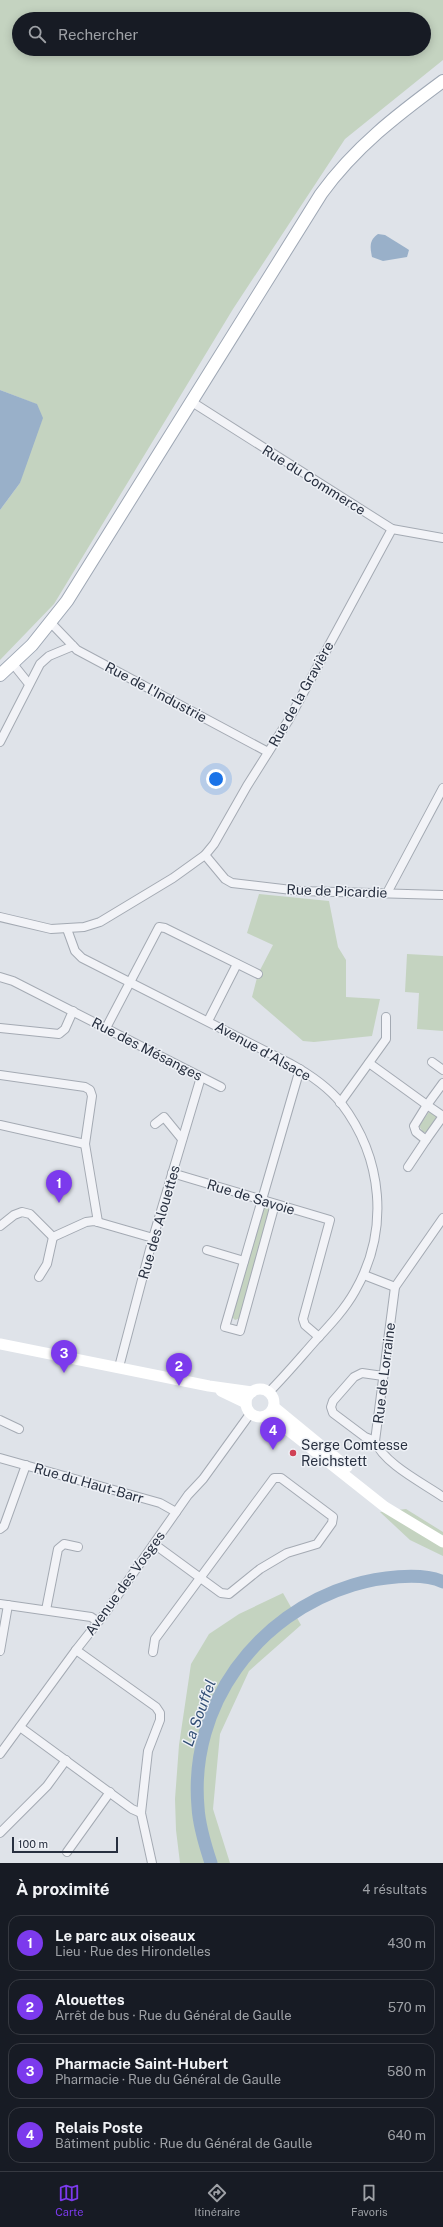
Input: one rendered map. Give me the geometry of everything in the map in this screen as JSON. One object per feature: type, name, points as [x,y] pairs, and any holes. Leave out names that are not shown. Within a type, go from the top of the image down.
[{"type":"main road","points":[[0,675],[13,664],[51,623],[67,601],[321,194],[337,172],[377,131],[443,81]]},
{"type":"main road","points":[[0,1344],[209,1386],[252,1392],[260,1389],[269,1392],[274,1399],[271,1411],[261,1418],[209,1386]]},
{"type":"main road","points":[[248,1409],[252,1392]]},
{"type":"main road","points":[[271,1411],[410,1521],[443,1542]]},
{"type":"street","name":"Rue du Commerce","points":[[192,402],[392,529],[443,538]]},
{"type":"street","name":"Rue de la Gravière","points":[[67,929],[100,922],[173,878],[205,855],[214,844],[288,721],[392,529]]},
{"type":"street","name":"Rue de l'Industrie","points":[[51,623],[73,646],[268,752]]},
{"type":"street","points":[[0,742],[40,664],[49,656],[73,646]]},
{"type":"street","points":[[13,664],[29,684]]},
{"type":"street","points":[[387,893],[443,788]]},
{"type":"street","name":"Rue de Picardie","points":[[205,855],[225,878],[232,883],[300,891],[443,895]]},
{"type":"street","points":[[0,917],[41,927],[67,929]]},
{"type":"street","points":[[106,1028],[159,927],[165,928],[258,974]]},
{"type":"street","name":"Avenue d'Alsace","points":[[67,929],[72,946],[79,956],[208,1021],[300,1069],[313,1078],[340,1102],[362,1137],[372,1164],[378,1196],[376,1234],[364,1275],[344,1308],[269,1392]]},
{"type":"street","points":[[208,1021],[237,964]]},
{"type":"street","name":"Rue des Mésanges","points":[[0,977],[13,981],[221,1087]]},
{"type":"street","points":[[0,1028],[59,1034],[65,1029],[73,1011]]},
{"type":"street","points":[[340,1102],[370,1063],[386,1039],[386,1017]]},
{"type":"street","points":[[432,1062],[443,1070]]},
{"type":"street","points":[[370,1063],[443,1116],[408,1167]]},
{"type":"street","points":[[275,1204],[240,1331],[225,1327],[300,1069]]},
{"type":"street","points":[[0,1075],[90,1090],[92,1096],[85,1144],[98,1222]]},
{"type":"street","name":"Rue des Alouettes","points":[[119,1367],[153,1238],[201,1077]]},
{"type":"street","points":[[426,1140],[416,1132],[414,1126],[443,1083]]},
{"type":"street","points":[[155,1124],[164,1117],[182,1139]]},
{"type":"street","points":[[0,1125],[85,1144]]},
{"type":"street","name":"Rue de Savoie","points":[[172,1173],[330,1220],[303,1320],[305,1325],[319,1337]]},
{"type":"street","points":[[0,1226],[14,1215],[22,1212],[30,1214],[53,1237]]},
{"type":"street","name":"Rue de Lorraine","points":[[443,1218],[395,1287],[375,1441],[379,1451],[391,1462],[443,1497]]},
{"type":"street","points":[[53,1237],[86,1222],[98,1222],[153,1238]]},
{"type":"street","points":[[39,1277],[48,1264],[53,1237]]},
{"type":"street","points":[[207,1250],[244,1261]]},
{"type":"street","points":[[364,1275],[395,1287]]},
{"type":"street","points":[[375,1441],[365,1437],[333,1413],[331,1407],[333,1401],[354,1377],[362,1373],[383,1376]]},
{"type":"street","name":"Avenue des Vosges","points":[[0,1754],[176,1512],[203,1479],[248,1409]]},
{"type":"street","points":[[0,1420],[19,1430]]},
{"type":"street","name":"Rue du Haut-Barr","points":[[0,1458],[160,1503],[176,1512]]},
{"type":"street","points":[[0,1529],[4,1526],[26,1465]]},
{"type":"street","points":[[152,1652],[155,1639],[201,1577],[274,1478],[281,1478],[330,1513],[333,1517],[332,1523],[317,1544],[287,1553],[260,1569],[229,1594],[220,1593],[201,1577],[154,1544]]},
{"type":"street","points":[[46,1610],[58,1549],[64,1544],[78,1548]]},
{"type":"street","points":[[0,1650],[4,1605],[91,1617],[97,1622]]},
{"type":"street","points":[[76,1650],[156,1707],[160,1713],[160,1720],[148,1751],[141,1813],[152,1863]]},
{"type":"street","points":[[20,1727],[132,1809],[141,1813]]},
{"type":"street","points":[[0,1833],[47,1786],[66,1760]]},
{"type":"street","points":[[67,1852],[110,1792]]},
{"type":"green space","points":[[0,0],[443,0],[443,60],[345,139],[233,309],[54,604],[0,660],[0,510],[20,483],[36,404],[0,390]]},
{"type":"green space","points":[[259,894],[329,901],[338,947],[346,960],[346,997],[380,999],[372,1036],[314,1042],[303,1041],[252,997],[258,974],[273,945],[247,933]]},
{"type":"green space","points":[[407,954],[443,956],[443,1031],[417,1029],[419,993],[405,992]]},
{"type":"green space","points":[[429,1112],[436,1115],[437,1120],[428,1132],[423,1132],[419,1126]]},
{"type":"green space","points":[[264,1205],[271,1206],[241,1318],[235,1320],[231,1316]]},
{"type":"green space","points":[[406,1509],[443,1532],[443,1556],[410,1540],[380,1512]]},
{"type":"green space","points":[[283,1593],[301,1625],[249,1671],[220,1734],[213,1809],[230,1863],[180,1863],[176,1830],[175,1799],[179,1745],[191,1664],[209,1634],[239,1614]]},
{"type":"water","points":[[378,234],[385,235],[409,250],[407,257],[383,261],[372,257],[371,244],[375,236]]},
{"type":"water","points":[[0,390],[37,404],[43,418],[20,483],[0,510]]},
{"type":"waterway","name":"La Souffel","points":[[211,1863],[203,1835],[198,1807],[198,1769],[205,1733],[218,1700],[236,1669],[259,1641],[287,1618],[318,1599],[353,1585],[386,1578],[411,1576],[434,1579],[443,1582]]},
{"type":"place","name":"Le parc aux oiseaux","points":[[59,1203]]},
{"type":"place","name":"Pharmacie Saint-Hubert","points":[[64,1373]]},
{"type":"place","name":"Alouettes","points":[[179,1386]]},
{"type":"place","name":"Relais Poste","points":[[273,1450]]},
{"type":"place","name":"Serge Comtesse Reichstett","points":[[293,1453]]}]
